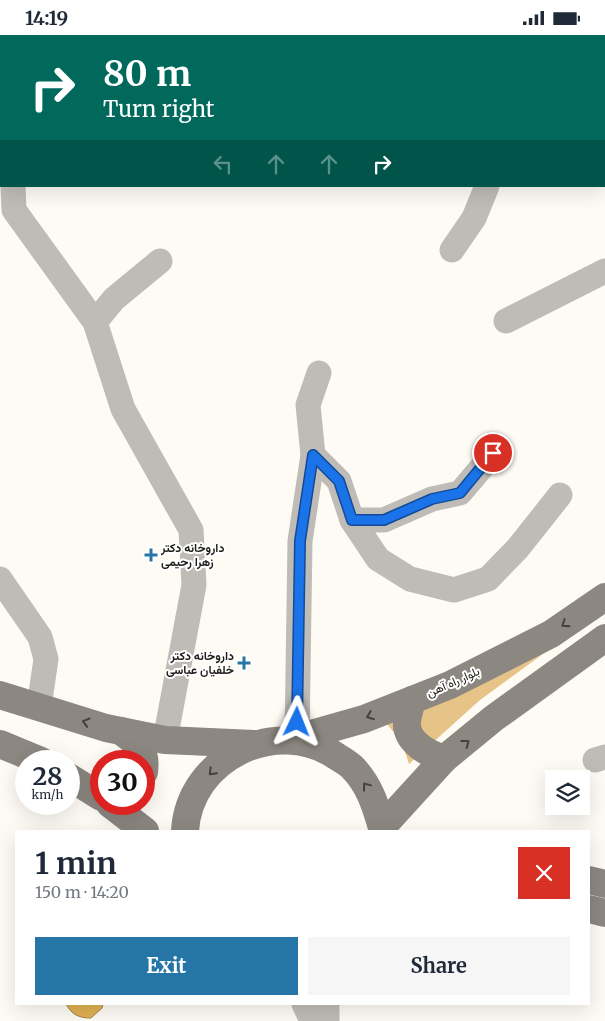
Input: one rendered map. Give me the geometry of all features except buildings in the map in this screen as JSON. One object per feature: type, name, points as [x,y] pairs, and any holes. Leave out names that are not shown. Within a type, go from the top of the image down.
[{"type":"main road","name":"بلوار راه آهن","points":[[293,739],[364,719],[450,685],[551,634],[605,597]]},
{"type":"main road","points":[[383,829],[444,759],[494,718],[605,638]]},
{"type":"main road","points":[[0,695],[121,731],[165,740],[255,744]]},
{"type":"main road","points":[[412,700],[407,727],[412,739],[428,753],[444,759]]},
{"type":"main road","points":[[121,731],[139,745],[142,750]]},
{"type":"main road","points":[[185,830],[192,801],[208,776],[229,756],[255,744],[272,740],[293,739],[323,747],[352,766],[372,794],[383,829]]},
{"type":"main road","points":[[0,744],[15,750]]},
{"type":"main road","points":[[124,815],[144,830]]},
{"type":"main road","points":[[590,879],[605,884]]},
{"type":"main road","points":[[590,909],[605,913]]},
{"type":"street","points":[[452,250],[474,218],[487,187]]},
{"type":"street","points":[[9,202],[95,322],[123,409],[191,530],[194,585],[165,740]]},
{"type":"street","points":[[95,322],[114,299],[160,261]]},
{"type":"street","points":[[506,321],[605,271]]},
{"type":"street","points":[[293,739],[300,541],[313,455],[308,405],[319,373]]},
{"type":"street","points":[[352,520],[384,520],[432,499],[460,493],[493,453]]},
{"type":"street","points":[[313,455],[339,481],[352,520],[378,559],[410,579],[454,590],[488,579],[518,548],[560,495]]},
{"type":"street","points":[[0,579],[40,637],[46,659],[38,707]]},
{"type":"street","points":[[304,1005],[312,1021]]},
{"type":"street","points":[[327,1005],[327,1021]]},
{"type":"shaded area","points":[[558,643],[480,700],[409,764],[402,742],[386,723]]},
{"type":"shaded area","points":[[67,1005],[103,1005],[91,1018],[76,1015]]},
{"type":"place","name":"داروخانه دکتر زهرا رحیمی","points":[[151,555]]},
{"type":"place","name":"داروخانه دکتر خلفیان عباسی","points":[[244,663]]},
{"type":"route","points":[[297,722],[299,674],[297,628],[300,541],[313,455],[339,481],[352,520],[384,520],[432,499],[460,493],[493,453]]}]
